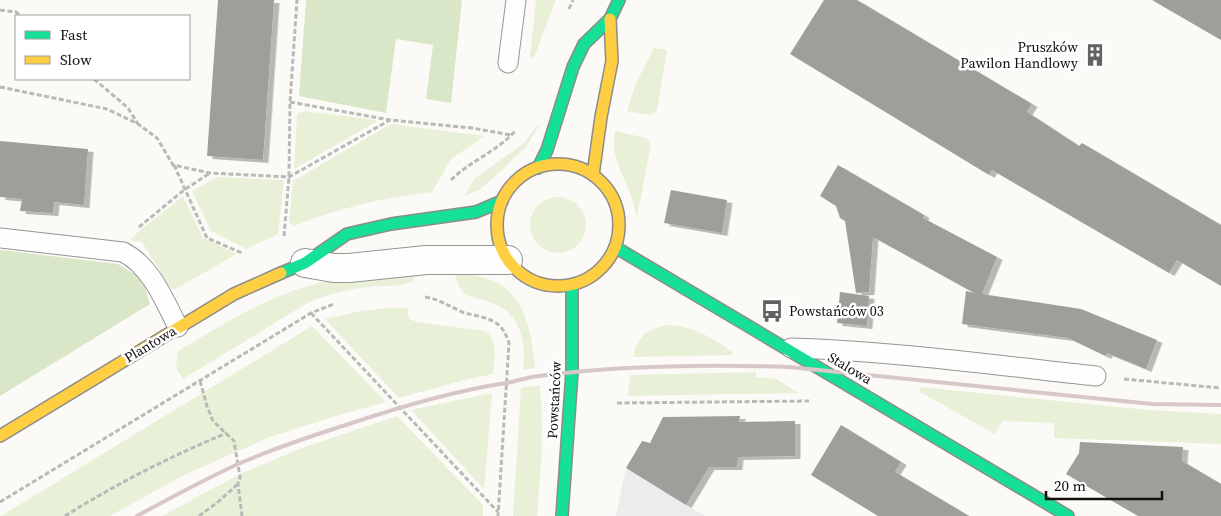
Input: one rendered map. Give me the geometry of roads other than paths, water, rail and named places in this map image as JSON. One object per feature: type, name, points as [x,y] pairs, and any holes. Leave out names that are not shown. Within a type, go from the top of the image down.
[{"type":"street","points":[[538,168],[547,150],[573,67],[584,44],[610,19],[618,0]]},
{"type":"street","points":[[593,175],[601,116],[612,61],[610,19]]},
{"type":"street","points":[[548,165],[567,165],[585,170],[593,175],[610,192],[618,213],[619,230],[615,247],[603,268],[583,282],[559,287],[536,282],[516,270],[508,260],[499,242],[497,231],[502,201],[513,184],[529,172],[548,165]]},
{"type":"street","name":"Plantowa","points":[[0,436],[234,294],[305,263],[347,234],[391,224],[476,212],[502,201]]},
{"type":"street","name":"Stalowa","points":[[615,247],[1068,516]]},
{"type":"street","points":[[305,263],[342,268],[426,260],[508,260]]},
{"type":"street","name":"Powstańców","points":[[562,516],[572,372],[572,285]]},
{"type":"lane","points":[[508,63],[516,0]]},
{"type":"lane","points":[[0,238],[116,251],[133,257],[152,279],[178,327]]},
{"type":"lane","points":[[788,348],[838,349],[894,354],[1096,376]]},
{"type":"railway","points":[[137,516],[238,464],[323,432],[447,395],[531,377],[570,372],[664,366],[789,367],[1152,404],[1221,405]]},
{"type":"place","name":"Pruszków Pawilon Handlowy","points":[[1095,55]]},
{"type":"place","name":"Powstańców 03","points":[[772,311]]}]
